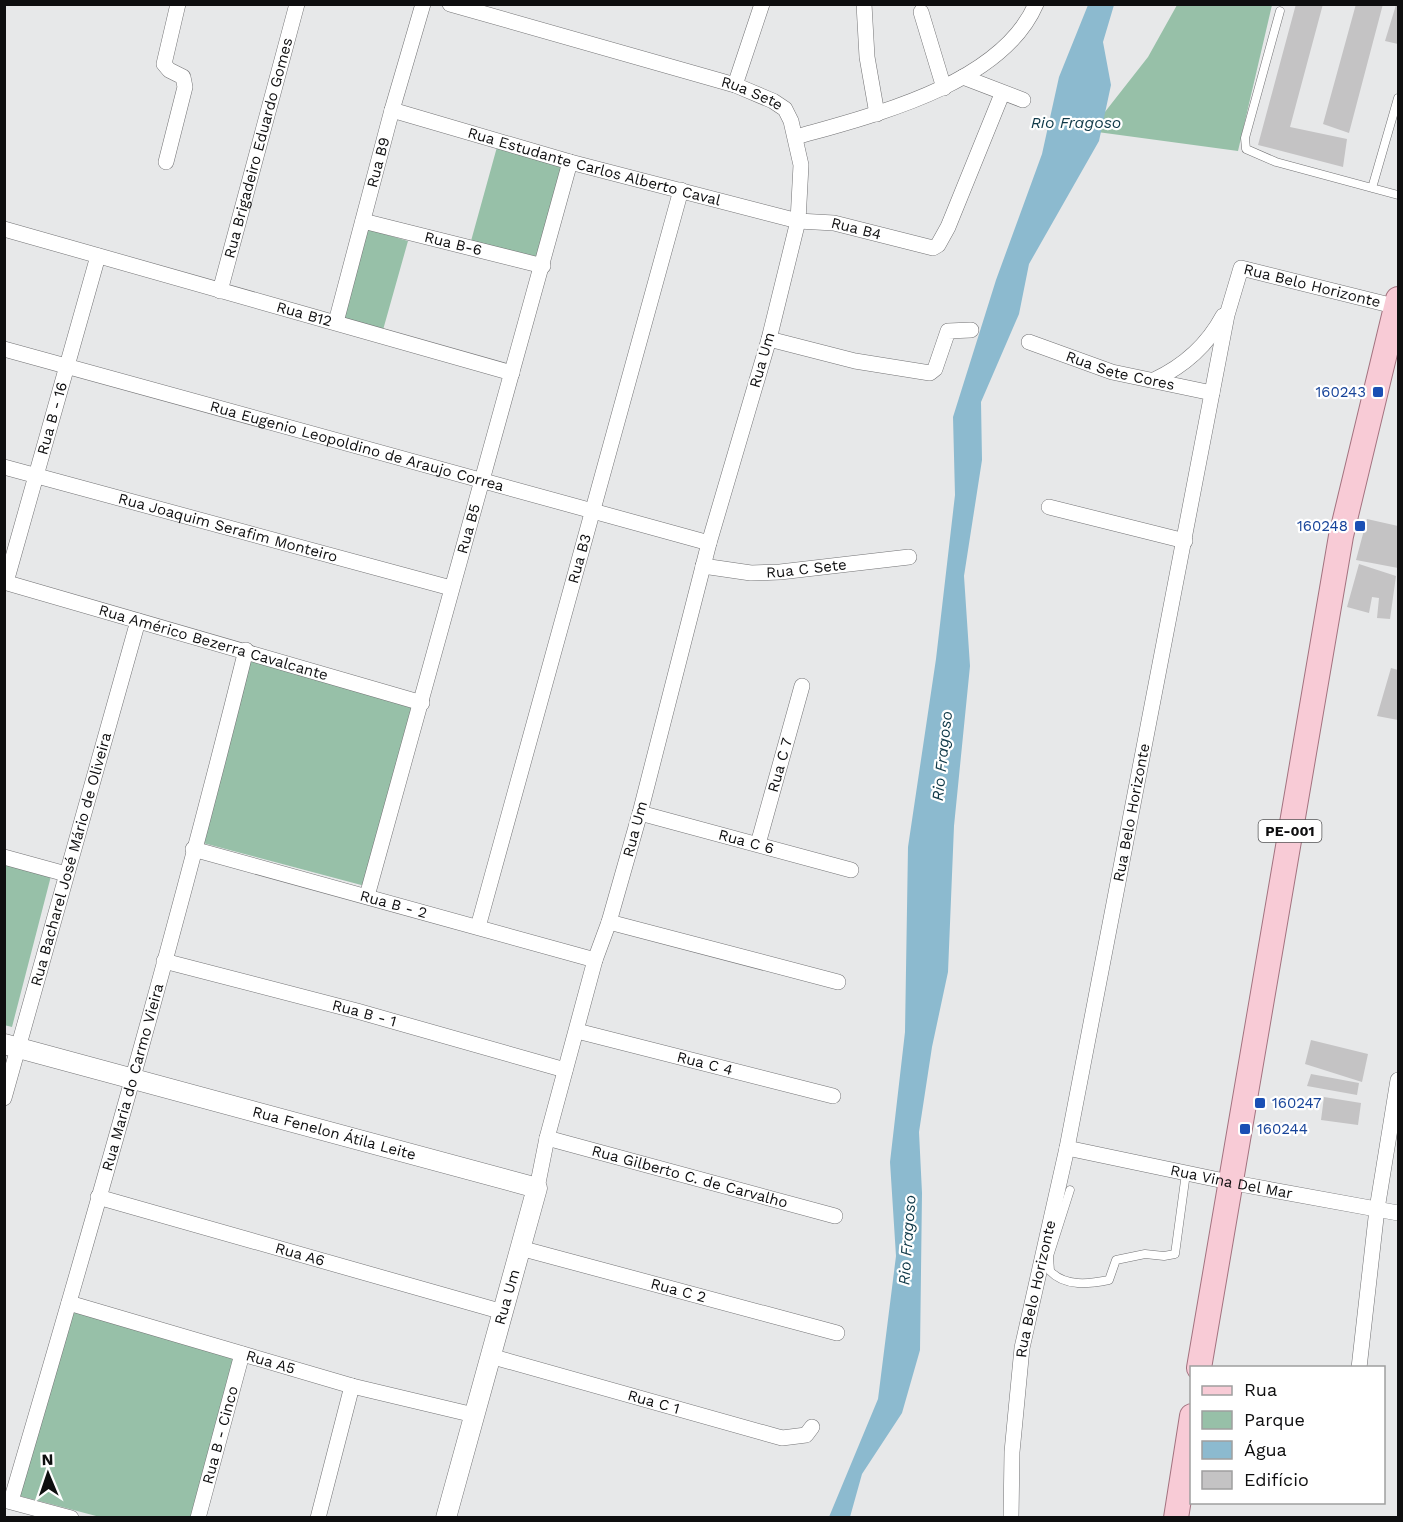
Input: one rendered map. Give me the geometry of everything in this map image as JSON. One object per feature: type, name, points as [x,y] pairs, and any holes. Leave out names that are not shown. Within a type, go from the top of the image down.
[{"type":"main road","name":"PE-001","points":[[1199,1366],[1341,536],[1398,304]]},
{"type":"main road","points":[[1176,1518],[1190,1432]]},
{"type":"street","points":[[166,162],[185,87],[182,75],[169,70],[164,64],[178,4]]},
{"type":"street","name":"Rua Brigadeiro Eduardo Gomes","points":[[220,291],[297,4]]},
{"type":"street","name":"Rua B9","points":[[336,322],[392,110],[423,4]]},
{"type":"street","name":"Rua Sete","points":[[450,4],[735,85],[773,101],[784,109],[796,137]]},
{"type":"street","points":[[735,85],[762,4]]},
{"type":"street","points":[[864,4],[867,57],[877,114]]},
{"type":"street","points":[[796,137],[877,114],[944,88],[963,77],[1024,29],[1036,4]]},
{"type":"street","points":[[921,12],[944,88]]},
{"type":"street","points":[[963,77],[1002,94],[1023,100]]},
{"type":"street","name":"Rua B4","points":[[798,221],[834,223],[914,244],[933,248],[938,245],[1002,94]]},
{"type":"street","name":"Rua Estudante Carlos Alberto Caval","points":[[392,110],[570,162],[798,221]]},
{"type":"street","name":"Rua Um","points":[[446,1518],[537,1188],[547,1138],[595,960],[609,922],[640,813],[709,543],[769,339],[798,221],[801,165],[796,137]]},
{"type":"street","name":"Rua B5","points":[[367,896],[570,162]]},
{"type":"street","name":"Rua B3","points":[[478,927],[681,190]]},
{"type":"street","name":"Rua B-6","points":[[363,221],[543,266]]},
{"type":"street","name":"Rua B12","points":[[4,229],[512,373]]},
{"type":"street","name":"Rua B - 16","points":[[5,582],[98,256]]},
{"type":"street","name":"Rua Belo Horizonte","points":[[1011,1518],[1011,1452],[1022,1348],[1066,1148],[1212,393],[1230,303],[1240,268],[1398,304]]},
{"type":"street","points":[[1154,380],[1178,367],[1200,350],[1230,303]]},
{"type":"street","points":[[769,339],[918,374],[930,373],[935,369],[948,331],[971,330]]},
{"type":"street","name":"Rua Sete Cores","points":[[1029,342],[1112,372],[1212,393]]},
{"type":"street","name":"Rua Eugenio Leopoldino de Araujo Correa","points":[[4,349],[66,368],[709,543]]},
{"type":"street","name":"Rua Joaquim Serafim Monteiro","points":[[4,467],[451,588]]},
{"type":"street","points":[[1049,507],[1185,541]]},
{"type":"street","name":"Rua C Sete","points":[[703,566],[751,573],[780,572],[909,557]]},
{"type":"street","name":"Rua Américo Bezerra Cavalcante","points":[[5,582],[246,650],[422,703]]},
{"type":"street","name":"Rua Bacharel José Mário de Oliveira","points":[[4,1098],[11,1046],[66,874],[138,621]]},
{"type":"street","name":"Rua Maria do Carmo Vieira","points":[[8,1500],[69,1303],[164,961],[246,650]]},
{"type":"street","name":"Rua C 7","points":[[758,844],[802,686]]},
{"type":"street","name":"Rua C 6","points":[[640,813],[851,870]]},
{"type":"street","name":"Rua B - 2","points":[[193,849],[595,960]]},
{"type":"street","points":[[4,857],[66,874]]},
{"type":"street","points":[[609,922],[838,982]]},
{"type":"street","name":"Rua B - 1","points":[[164,961],[357,1011],[565,1070]]},
{"type":"street","name":"Rua C 4","points":[[577,1031],[833,1096]]},
{"type":"street","name":"Rua Fenelon Átila Leite","points":[[11,1046],[537,1188]]},
{"type":"street","points":[[1359,1366],[1377,1209],[1398,1080]]},
{"type":"street","name":"Rua Gilberto C. de Carvalho","points":[[547,1138],[835,1216]]},
{"type":"street","name":"Rua Vina Del Mar","points":[[1066,1148],[1229,1182],[1398,1213]]},
{"type":"street","name":"Rua A6","points":[[98,1197],[503,1312]]},
{"type":"street","name":"Rua C 2","points":[[520,1248],[837,1334]]},
{"type":"street","name":"Rua A5","points":[[69,1303],[352,1386],[474,1415]]},
{"type":"street","name":"Rua B - Cinco","points":[[198,1518],[242,1354]]},
{"type":"street","name":"Rua C 1","points":[[490,1356],[782,1438],[806,1435],[812,1427]]},
{"type":"street","points":[[318,1518],[352,1386]]},
{"type":"street","points":[[8,1500],[71,1518]]},
{"type":"lane","points":[[1280,11],[1244,145],[1251,153],[1276,162],[1398,195]]},
{"type":"lane","points":[[1372,188],[1398,98]]},
{"type":"lane","points":[[1070,1190],[1049,1256],[1050,1271],[1058,1280],[1089,1284],[1109,1280],[1116,1260],[1145,1254],[1164,1256],[1175,1254],[1186,1173]]},
{"type":"green space","points":[[1177,5],[1272,5],[1238,151],[1090,131],[1148,57]]},
{"type":"green space","points":[[497,147],[562,165],[536,259],[471,241]]},
{"type":"green space","points":[[367,229],[408,241],[383,330],[342,319]]},
{"type":"green space","points":[[249,656],[413,701],[365,886],[203,843]]},
{"type":"green space","points":[[4,863],[51,876],[12,1027],[4,1025]]},
{"type":"green space","points":[[71,1308],[236,1353],[191,1517],[100,1517],[20,1496]]},
{"type":"water","name":"Rio Fragoso","points":[[1088,5],[1114,5],[1103,42],[1111,85],[1099,141],[1029,264],[1019,314],[981,402],[982,460],[964,576],[970,666],[954,826],[948,972],[932,1047],[919,1132],[922,1193],[920,1350],[902,1413],[862,1474],[850,1517],[829,1517],[878,1399],[896,1256],[890,1162],[905,1032],[908,847],[936,659],[955,495],[953,417],[996,280],[1042,154],[1059,77]]},
{"type":"building","points":[[1296,4],[1323,4],[1290,127],[1347,139],[1343,167],[1258,145]]},
{"type":"building","points":[[1356,4],[1383,4],[1349,133],[1323,124]]},
{"type":"building","points":[[1396,5],[1398,5],[1398,44],[1385,41]]},
{"type":"building","points":[[1367,519],[1398,526],[1398,568],[1356,560]]},
{"type":"building","points":[[1359,564],[1396,576],[1390,619],[1377,618],[1379,598],[1372,597],[1369,613],[1347,607]]},
{"type":"building","points":[[1391,668],[1398,670],[1398,720],[1377,716]]},
{"type":"building","points":[[1311,1040],[1368,1054],[1362,1082],[1305,1064]]},
{"type":"building","points":[[1311,1074],[1359,1083],[1357,1095],[1307,1086]]},
{"type":"building","points":[[1324,1097],[1361,1103],[1358,1125],[1321,1120]]},
{"type":"place","name":"160243","points":[[1378,392]]},
{"type":"place","name":"160248","points":[[1360,526]]},
{"type":"place","name":"160247","points":[[1260,1103]]},
{"type":"place","name":"160244","points":[[1245,1129]]}]
